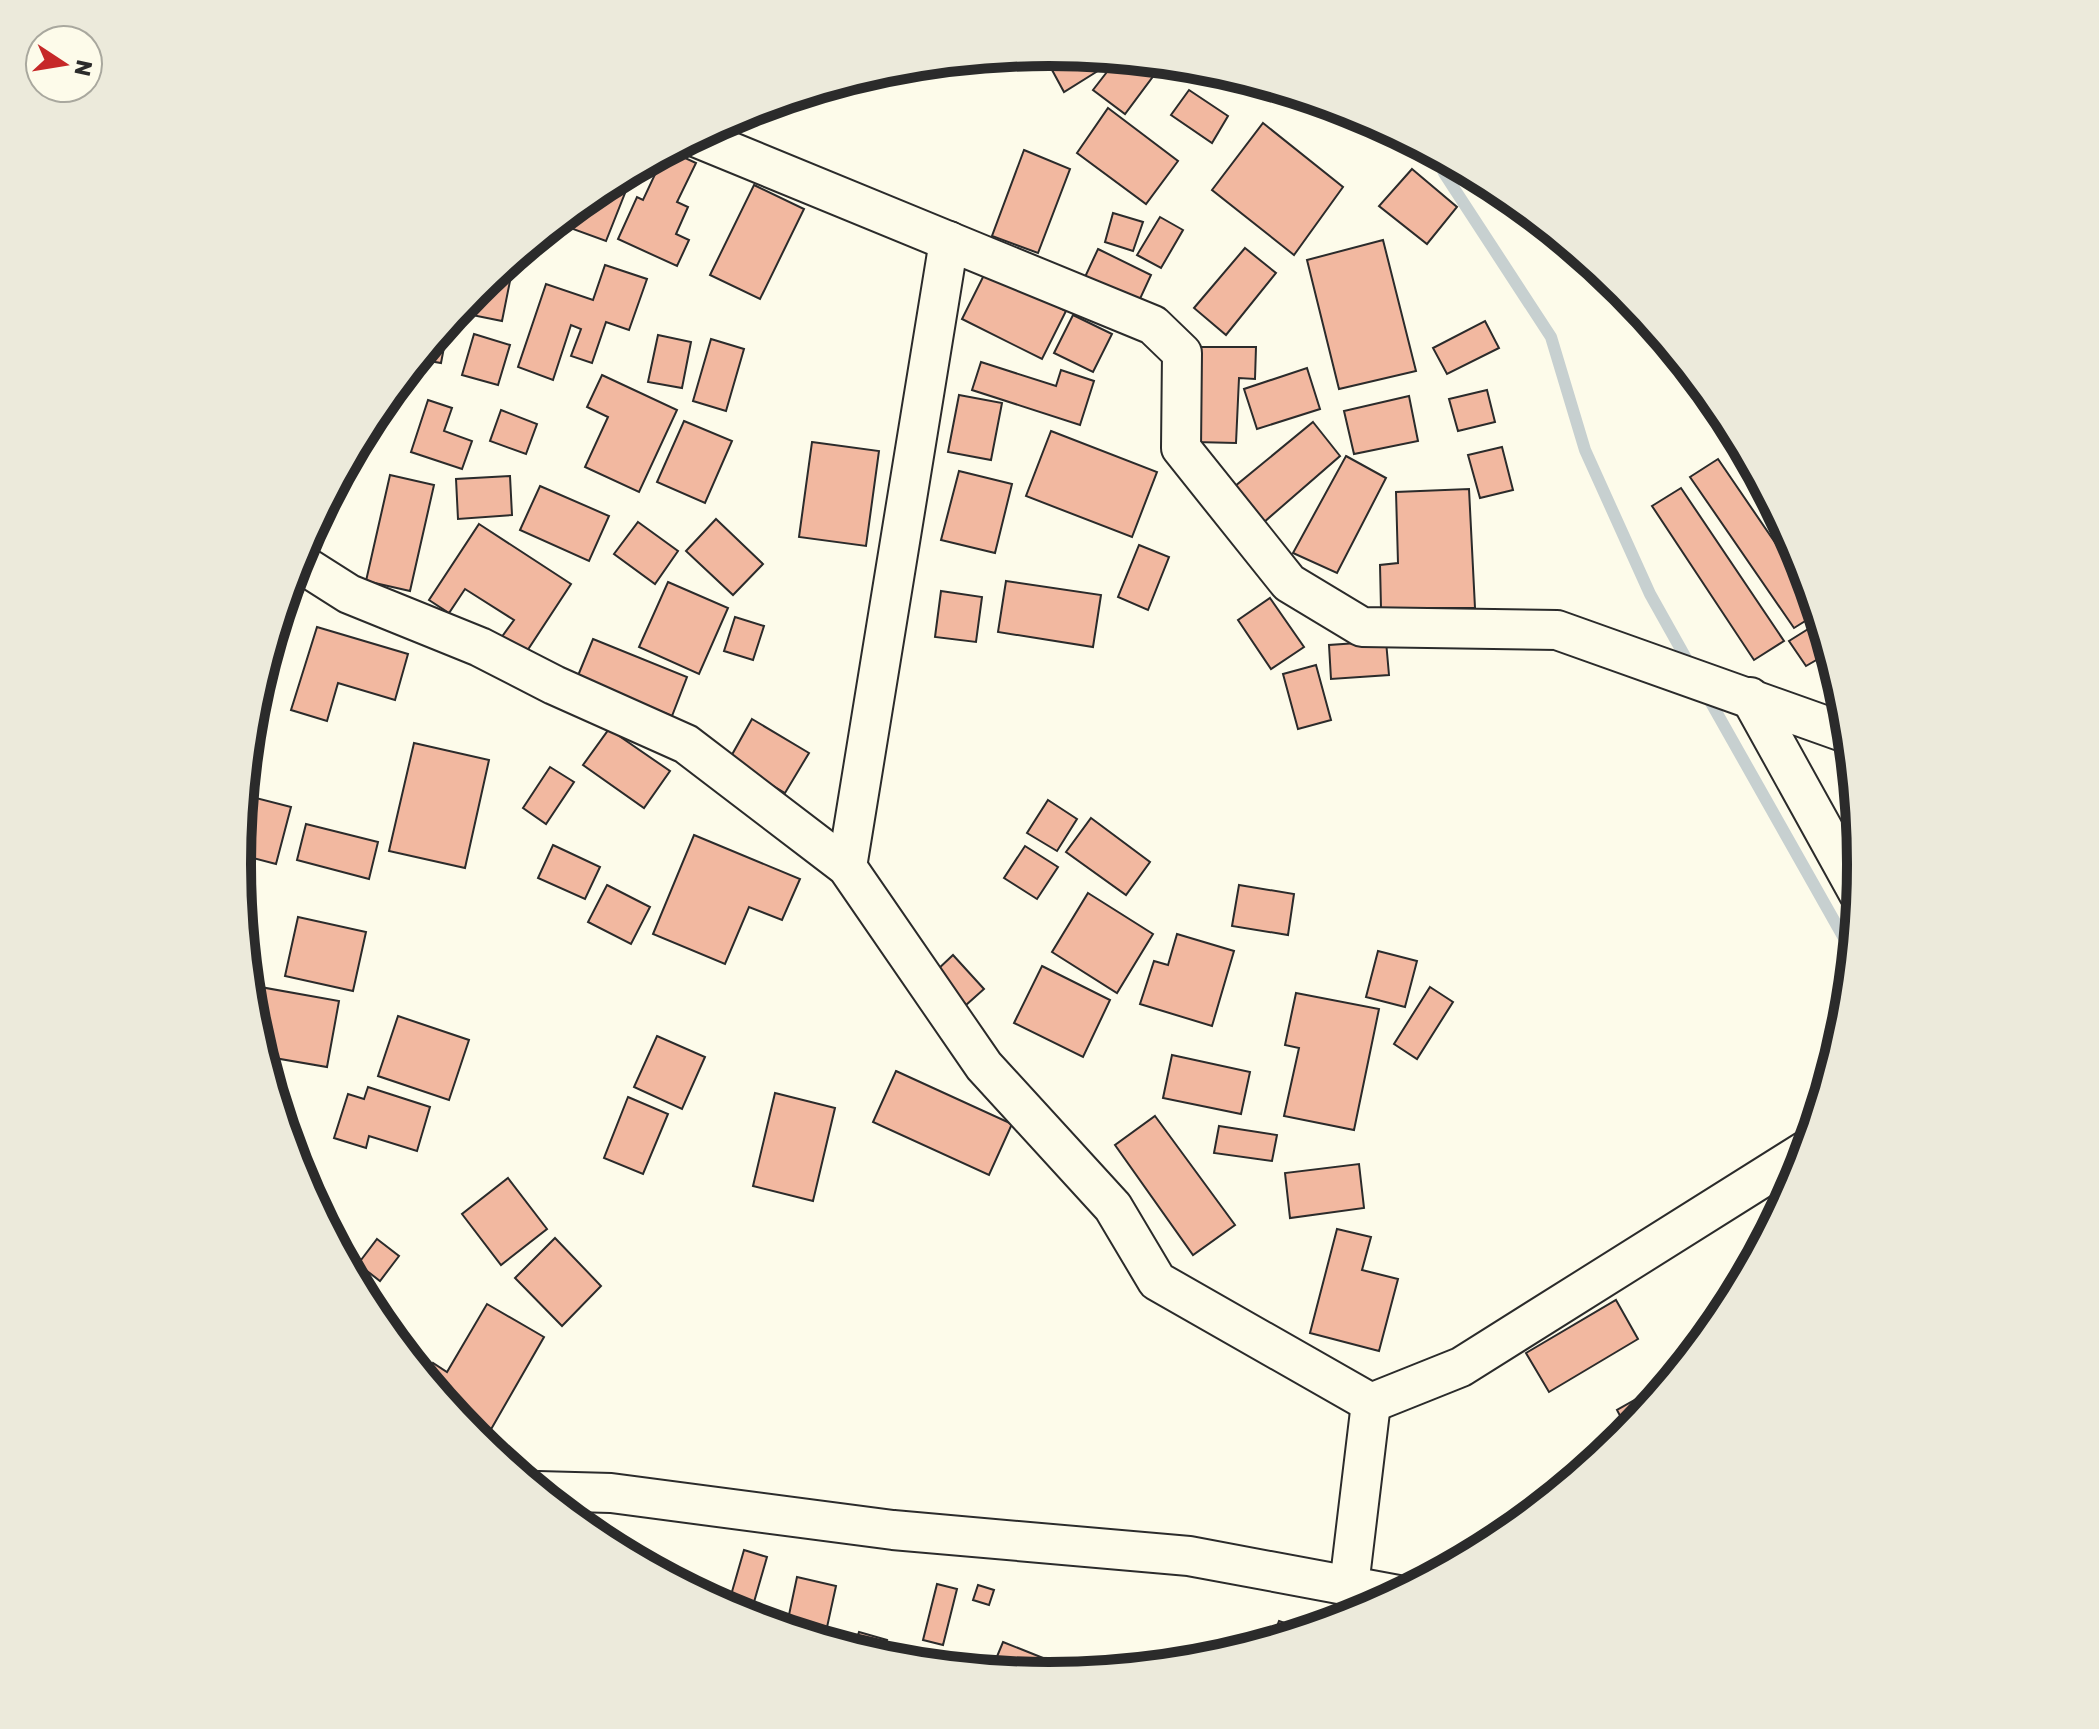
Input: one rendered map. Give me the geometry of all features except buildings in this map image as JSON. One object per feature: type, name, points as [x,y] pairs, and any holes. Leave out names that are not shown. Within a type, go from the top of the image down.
[{"type":"street","points":[[709,143],[1153,325],[1182,353],[1181,448],[1289,583],[1362,627],[1557,630],[1836,729]]},
{"type":"street","points":[[847,867],[949,241]]},
{"type":"street","points":[[308,568],[349,594],[480,647],[554,685],[686,744],[847,867],[984,1066],[1113,1207],[1157,1281],[1371,1403]]},
{"type":"street","points":[[1750,697],[1848,873]]},
{"type":"street","points":[[1371,1403],[1461,1367],[1791,1160]]},
{"type":"street","points":[[1349,1586],[1371,1403]]},
{"type":"street","points":[[555,1491],[611,1493],[893,1530],[1189,1556],[1379,1592]]},
{"type":"waterway","points":[[1443,169],[1551,337],[1585,450],[1650,594],[1692,669]]},
{"type":"waterway","points":[[1705,692],[1844,938]]}]
